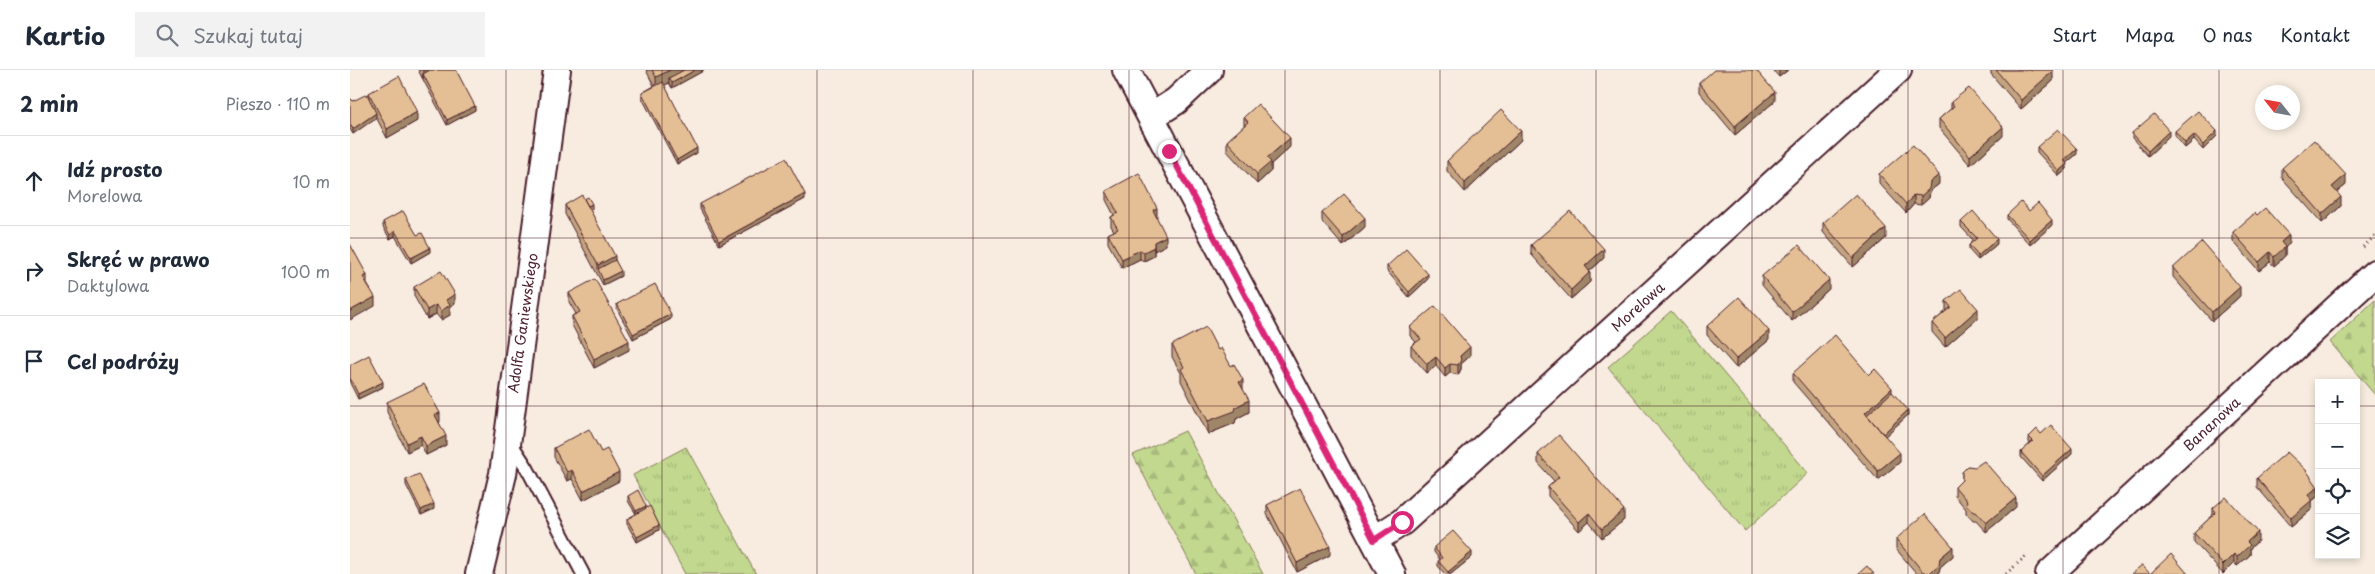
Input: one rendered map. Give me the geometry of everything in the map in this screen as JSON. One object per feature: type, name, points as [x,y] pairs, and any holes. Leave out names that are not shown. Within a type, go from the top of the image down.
[{"type":"street","name":"Adolfa Ganiewskiego","points":[[479,574],[503,474],[557,70]]},
{"type":"street","points":[[1126,70],[1392,574]]},
{"type":"street","points":[[1151,117],[1176,101],[1209,70]]},
{"type":"street","name":"Morelowa","points":[[1374,540],[1402,522],[1898,70]]},
{"type":"street","name":"Bananowa","points":[[2049,574],[2375,273]]},
{"type":"lane","points":[[508,438],[527,468],[583,574]]},
{"type":"green space","points":[[2375,300],[2375,395],[2330,342]]},
{"type":"green space","points":[[1671,311],[1808,473],[1745,531],[1608,367]]},
{"type":"green space","points":[[1185,431],[1263,574],[1196,574],[1133,455]]},
{"type":"green space","points":[[686,447],[756,574],[685,574],[633,475]]},
{"type":"building","points":[[430,70],[456,70],[475,106],[447,120],[423,74]]},
{"type":"building","points":[[652,70],[670,70],[656,77]]},
{"type":"building","points":[[684,70],[695,70],[672,83],[669,78]]},
{"type":"building","points":[[1714,70],[1756,70],[1775,92],[1735,126],[1699,83]]},
{"type":"building","points":[[1996,70],[2052,70],[2053,71],[2021,100]]},
{"type":"building","points":[[399,76],[417,112],[387,129],[369,93]]},
{"type":"building","points":[[663,82],[697,148],[677,160],[642,93]]},
{"type":"building","points":[[1969,88],[2003,127],[1970,156],[1939,119],[1954,106],[1951,102]]},
{"type":"building","points":[[367,94],[376,113],[353,129],[350,124],[350,98],[353,101]]},
{"type":"building","points":[[1258,104],[1290,138],[1267,158],[1271,162],[1257,174],[1227,141],[1248,122],[1244,117]]},
{"type":"building","points":[[1501,110],[1521,131],[1465,183],[1447,161]]},
{"type":"building","points":[[2198,111],[2217,131],[2203,145],[2194,135],[2185,143],[2175,131]]},
{"type":"building","points":[[2154,114],[2169,131],[2148,151],[2132,133]]},
{"type":"building","points":[[2058,129],[2077,149],[2064,160],[2067,164],[2059,171],[2037,147]]},
{"type":"building","points":[[2314,140],[2346,175],[2332,187],[2341,197],[2322,214],[2282,168]]},
{"type":"building","points":[[1913,145],[1939,175],[1930,182],[1929,189],[1921,196],[1914,195],[1906,204],[1879,174]]},
{"type":"building","points":[[786,158],[805,194],[719,241],[700,204]]},
{"type":"building","points":[[1139,173],[1157,208],[1153,210],[1166,236],[1154,242],[1154,247],[1144,252],[1140,250],[1122,259],[1108,234],[1118,229],[1111,217],[1118,213],[1106,191]]},
{"type":"building","points":[[1344,194],[1365,218],[1343,237],[1322,213]]},
{"type":"building","points":[[1856,194],[1886,228],[1853,258],[1823,223]]},
{"type":"building","points":[[582,195],[615,256],[598,265],[565,205]]},
{"type":"building","points":[[588,197],[592,204],[588,206],[584,199]]},
{"type":"building","points":[[2021,202],[2029,211],[2038,203],[2052,220],[2030,240],[2007,215]]},
{"type":"building","points":[[2265,208],[2289,235],[2281,242],[2285,247],[2274,257],[2270,252],[2259,262],[2233,232],[2255,213],[2257,215]]},
{"type":"building","points":[[403,211],[417,235],[422,233],[430,248],[411,258],[395,231],[390,235],[383,222]]},
{"type":"building","points":[[1570,211],[1604,249],[1585,266],[1590,272],[1571,290],[1531,245]]},
{"type":"building","points":[[1973,211],[1997,239],[1978,256],[1969,245],[1977,238],[1961,222]]},
{"type":"building","points":[[2202,242],[2240,287],[2212,312],[2173,268]]},
{"type":"building","points":[[350,244],[367,275],[363,277],[375,297],[350,311]]},
{"type":"building","points":[[1799,245],[1829,280],[1792,312],[1762,276]]},
{"type":"building","points":[[1406,249],[1428,274],[1409,292],[1387,266]]},
{"type":"building","points":[[615,260],[621,271],[603,280],[598,269]]},
{"type":"building","points":[[441,271],[455,294],[446,300],[450,305],[441,311],[436,305],[427,310],[414,287]]},
{"type":"building","points":[[595,279],[629,341],[594,359],[572,316],[580,312],[569,293]]},
{"type":"building","points":[[655,284],[671,314],[633,334],[617,304]]},
{"type":"building","points":[[1961,289],[1978,309],[1945,338],[1932,323],[1951,307],[1946,301]]},
{"type":"building","points":[[1739,297],[1769,331],[1736,359],[1707,326]]},
{"type":"building","points":[[1435,306],[1470,347],[1460,356],[1461,360],[1458,365],[1450,364],[1445,368],[1436,357],[1427,364],[1411,346],[1421,339],[1410,327]]},
{"type":"building","points":[[1206,327],[1218,350],[1221,348],[1231,366],[1234,364],[1243,380],[1239,382],[1249,400],[1236,407],[1235,411],[1208,421],[1181,369],[1184,367],[1172,345]]},
{"type":"building","points":[[1835,335],[1869,375],[1875,369],[1892,388],[1865,413],[1900,453],[1878,471],[1793,373]]},
{"type":"building","points":[[369,355],[383,382],[358,394],[350,378],[350,365]]},
{"type":"building","points":[[424,384],[440,413],[435,415],[446,436],[426,446],[421,436],[407,443],[387,402]]},
{"type":"building","points":[[1892,392],[1908,410],[1883,434],[1867,415]]},
{"type":"building","points":[[2051,425],[2072,449],[2042,476],[2021,452],[2033,441],[2029,437],[2037,429],[2041,434]]},
{"type":"building","points":[[589,429],[601,452],[607,449],[619,472],[583,491],[572,470],[567,472],[554,448]]},
{"type":"building","points":[[1559,435],[1624,510],[1602,529],[1589,513],[1579,522],[1548,487],[1559,477],[1538,454]]},
{"type":"building","points":[[2287,452],[2306,470],[2315,483],[2315,489],[2308,495],[2312,500],[2291,518],[2257,478]]},
{"type":"building","points":[[1984,461],[2016,498],[1986,523],[1966,504],[1967,501],[1955,487],[1962,480],[1962,472],[1968,466],[1975,467]]},
{"type":"building","points":[[419,474],[434,504],[421,510],[406,480]]},
{"type":"building","points":[[1300,488],[1330,546],[1297,563],[1267,505]]},
{"type":"building","points":[[638,490],[646,506],[636,511],[628,496]]},
{"type":"building","points":[[2226,497],[2258,532],[2247,542],[2250,545],[2237,557],[2234,554],[2223,565],[2194,533],[2216,512],[2213,508]]},
{"type":"building","points":[[650,506],[659,525],[637,537],[627,519]]},
{"type":"building","points":[[1925,514],[1953,547],[1940,558],[1939,564],[1930,573],[1923,572],[1896,539]]},
{"type":"building","points":[[1453,531],[1472,552],[1448,572],[1438,561],[1442,558],[1434,547]]},
{"type":"building","points":[[2171,554],[2188,574],[2150,574]]},
{"type":"building","points":[[2142,565],[2150,574],[2131,574]]},
{"type":"building","points":[[1867,566],[1874,574],[1858,574]]},
{"type":"route","points":[[1169,151],[1374,540],[1402,522]]}]
